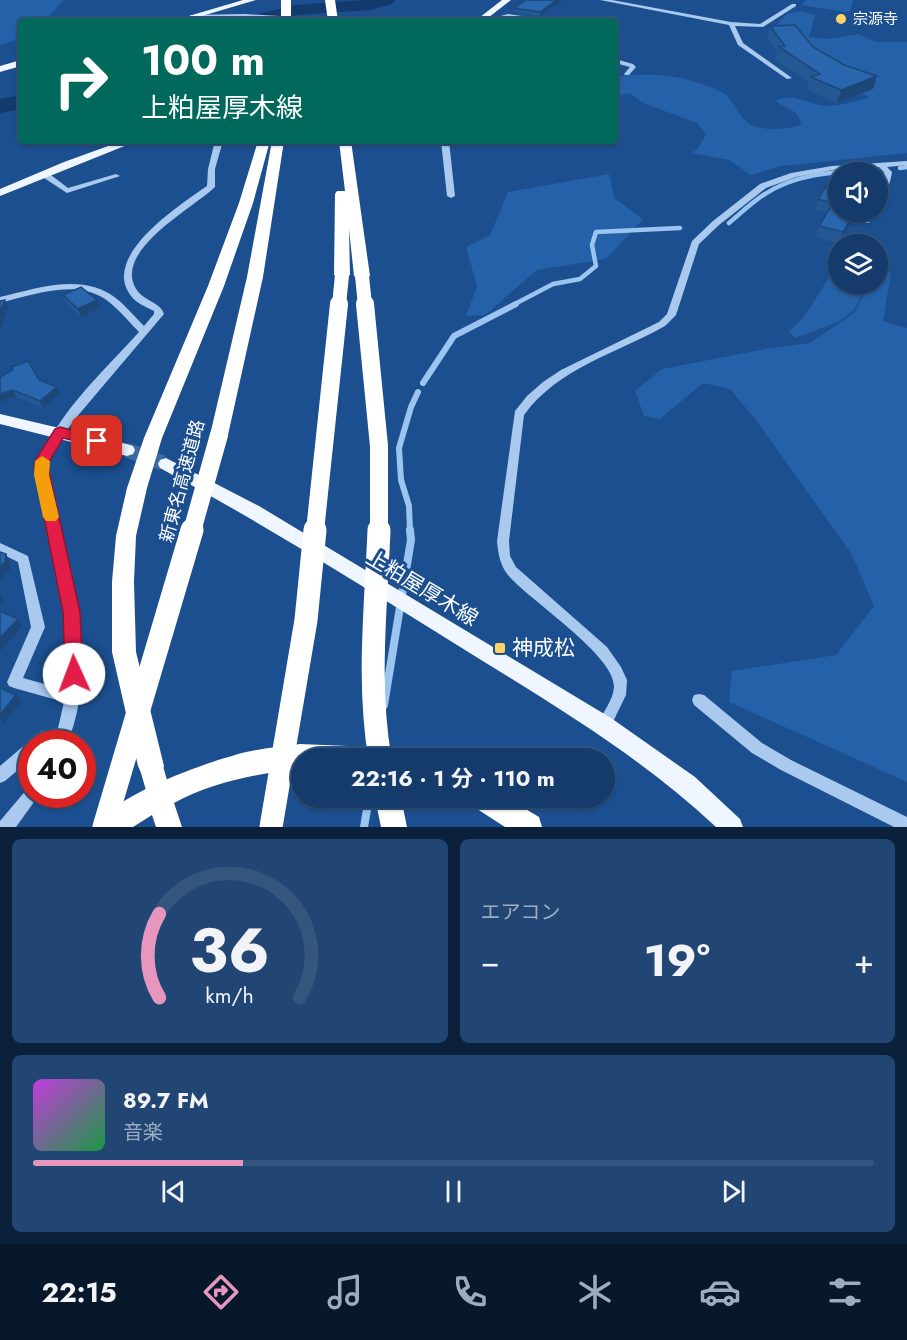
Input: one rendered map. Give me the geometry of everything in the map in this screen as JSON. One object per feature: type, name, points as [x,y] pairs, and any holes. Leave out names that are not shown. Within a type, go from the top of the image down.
[{"type":"highway","points":[[286,0],[286,18]]},
{"type":"highway","points":[[330,0],[332,18]]},
{"type":"highway","points":[[166,817],[151,766],[124,652],[123,582],[126,536],[137,488],[153,438],[216,286],[246,203],[263,144]]},
{"type":"highway","name":"新東名高速道路","points":[[104,827],[176,592],[219,435],[255,277],[277,144]]},
{"type":"highway","points":[[343,144],[352,275],[381,452],[370,668],[373,725],[378,748]]},
{"type":"highway","points":[[271,827],[306,620],[352,275],[343,144]]},
{"type":"highway","points":[[109,827],[127,814],[198,778],[244,764],[291,756]]},
{"type":"highway","points":[[390,808],[394,827]]},
{"type":"highway","points":[[499,808],[529,827]]},
{"type":"main road","points":[[187,18],[252,0]]},
{"type":"main road","points":[[483,18],[507,0]]},
{"type":"main road","points":[[0,69],[18,64]]},
{"type":"main road","points":[[0,193],[124,144]]},
{"type":"main road","points":[[0,419],[127,450]]},
{"type":"main road","name":"上粕屋厚木線","points":[[166,464],[253,510],[604,725],[687,785],[732,827]]},
{"type":"street","points":[[603,0],[731,24],[761,26],[794,5]]},
{"type":"street","points":[[500,18],[508,16],[522,18]]},
{"type":"street","points":[[191,17],[272,18]]},
{"type":"street","points":[[731,24],[740,44],[789,78]]},
{"type":"street","points":[[618,62],[633,67],[627,74]]},
{"type":"street","points":[[64,730],[73,698],[72,612],[41,467],[43,459],[72,413],[160,311],[132,292],[128,278],[132,262],[146,239],[162,222],[188,201],[211,187],[209,177],[218,144]]},
{"type":"street","points":[[445,144],[451,196]]},
{"type":"street","points":[[888,164],[907,163]]},
{"type":"street","points":[[604,725],[621,695],[621,680],[614,666],[602,651],[512,571],[504,556],[503,541],[519,414],[525,404],[566,371],[662,324],[671,315],[695,243],[716,223],[763,186],[794,175],[828,169]]},
{"type":"street","points":[[44,174],[67,191],[116,176]]},
{"type":"street","points":[[0,300],[70,287],[90,290],[107,297],[144,332]]},
{"type":"street","points":[[0,548],[24,559],[38,627],[14,682],[73,698]]},
{"type":"street","points":[[699,700],[757,748],[786,765],[907,825]]},
{"type":"street","points":[[0,776],[18,760]]},
{"type":"street","points":[[6,827],[21,808]]},
{"type":"shaded area","points":[[0,0],[64,0],[47,18],[18,18],[18,39],[0,45]]},
{"type":"shaded area","points":[[806,0],[853,0],[850,11],[846,12],[801,5]]},
{"type":"shaded area","points":[[800,11],[815,15],[809,37],[828,39],[859,34],[876,42],[907,42],[907,153],[782,166],[751,175],[729,160],[692,153],[698,148],[706,134],[697,123],[643,103],[630,93],[618,96],[618,77],[670,76],[698,82],[723,93],[751,125],[773,129],[790,128],[802,124],[796,113],[775,101],[782,98],[794,98],[826,106],[869,98],[769,32],[787,14]]},
{"type":"shaded area","points":[[609,174],[614,198],[643,219],[606,259],[537,270],[485,315],[466,316],[477,286],[466,247],[490,235],[508,192]]},
{"type":"shaded area","points":[[888,272],[891,272],[888,290]]},
{"type":"shaded area","points":[[828,280],[828,294],[863,294],[854,310],[838,322],[795,338],[789,331],[804,316]]},
{"type":"shaded area","points":[[864,294],[887,294],[883,321],[907,328],[907,782],[729,702],[732,671],[836,655],[874,606],[851,553],[756,420],[730,389],[703,383],[660,419],[644,416],[635,391],[662,369],[770,348],[810,343],[855,312]]},
{"type":"building","points":[[526,0],[557,0],[540,12],[514,8]]},
{"type":"building","points":[[795,25],[813,47],[844,65],[877,76],[841,90],[811,77],[820,74],[779,47],[785,46],[770,26]]},
{"type":"building","points":[[828,184],[828,202],[818,199]]},
{"type":"building","points":[[828,211],[828,222],[849,222],[843,232],[819,226]]},
{"type":"building","points":[[81,287],[97,300],[78,309],[63,295]]},
{"type":"building","points":[[5,300],[0,313],[0,301]]},
{"type":"building","points":[[28,361],[39,380],[57,387],[40,401],[13,390],[0,394],[0,377],[13,370],[12,367]]},
{"type":"building","points":[[0,552],[6,554],[5,562],[0,567]]},
{"type":"building","points":[[0,611],[18,619],[0,638]]},
{"type":"building","points":[[0,688],[16,695],[0,715]]},
{"type":"waterway","points":[[263,18],[296,10],[370,5],[386,0]]},
{"type":"waterway","points":[[0,106],[18,103]]},
{"type":"waterway","points":[[900,168],[907,167]]},
{"type":"waterway","points":[[729,223],[760,197],[777,187],[802,178],[828,173]]},
{"type":"waterway","points":[[513,305],[553,284],[580,279],[596,266],[592,245],[596,232],[680,228]]},
{"type":"waterway","points":[[423,383],[454,336],[516,304]]},
{"type":"waterway","points":[[410,531],[409,506],[401,480],[399,448],[411,407],[418,392]]},
{"type":"waterway","points":[[384,705],[411,540],[410,530]]},
{"type":"waterway","points":[[364,827],[367,808]]},
{"type":"tunnel","points":[[127,450],[166,464]]},
{"type":"slow traffic","points":[[42,461],[42,475],[51,517]]},
{"type":"place","name":"宗源寺","points":[[841,19]]},
{"type":"place","name":"神成松","points":[[500,648]]},
{"type":"route","points":[[74,674],[72,612],[41,467],[43,459],[60,432],[97,441]]}]
